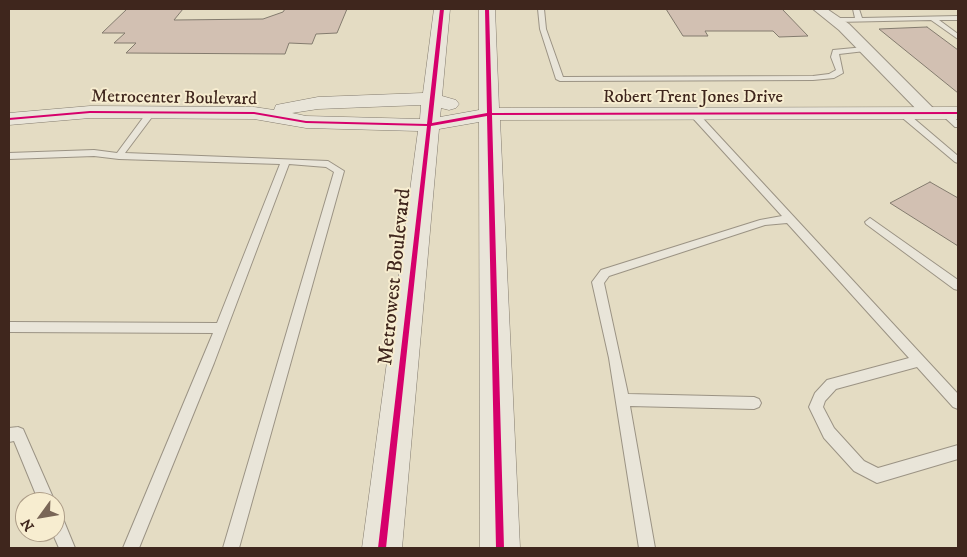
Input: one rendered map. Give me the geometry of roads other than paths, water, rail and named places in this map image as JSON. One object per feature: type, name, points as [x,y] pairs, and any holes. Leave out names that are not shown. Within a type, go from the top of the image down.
[{"type":"street","name":"Metrowest Boulevard","points":[[382,548],[442,9]]},
{"type":"street","points":[[487,9],[500,548]]},
{"type":"street","points":[[819,9],[836,20],[866,49],[948,116]]},
{"type":"street","name":"Metrocenter Boulevard","points":[[9,119],[90,112],[254,113],[306,122],[430,112]]},
{"type":"street","name":"Robert Trent Jones Drive","points":[[430,112],[490,114],[902,113],[948,116]]},
{"type":"lane","points":[[541,9],[543,29],[560,79],[813,78],[831,76],[840,71],[834,57],[836,52],[866,49]]},
{"type":"lane","points":[[856,9],[859,20]]},
{"type":"lane","points":[[951,9],[958,14]]},
{"type":"lane","points":[[836,20],[958,18]]},
{"type":"lane","points":[[934,19],[958,37]]},
{"type":"lane","points":[[119,156],[151,113]]},
{"type":"lane","points":[[692,113],[958,403]]},
{"type":"lane","points":[[902,113],[958,160]]},
{"type":"lane","points":[[9,156],[94,153],[119,156],[286,161],[328,164],[339,171],[231,548]]},
{"type":"lane","points":[[131,548],[221,328],[286,161]]},
{"type":"lane","points":[[647,548],[615,358],[598,282],[605,273],[764,222],[790,220]]},
{"type":"lane","points":[[870,222],[958,286]]},
{"type":"lane","points":[[9,327],[221,328]]},
{"type":"lane","points":[[920,361],[832,384],[820,397],[816,408],[829,434],[859,466],[876,476],[958,452]]},
{"type":"lane","points":[[622,400],[754,403]]},
{"type":"lane","points":[[9,435],[18,434],[43,492]]}]
